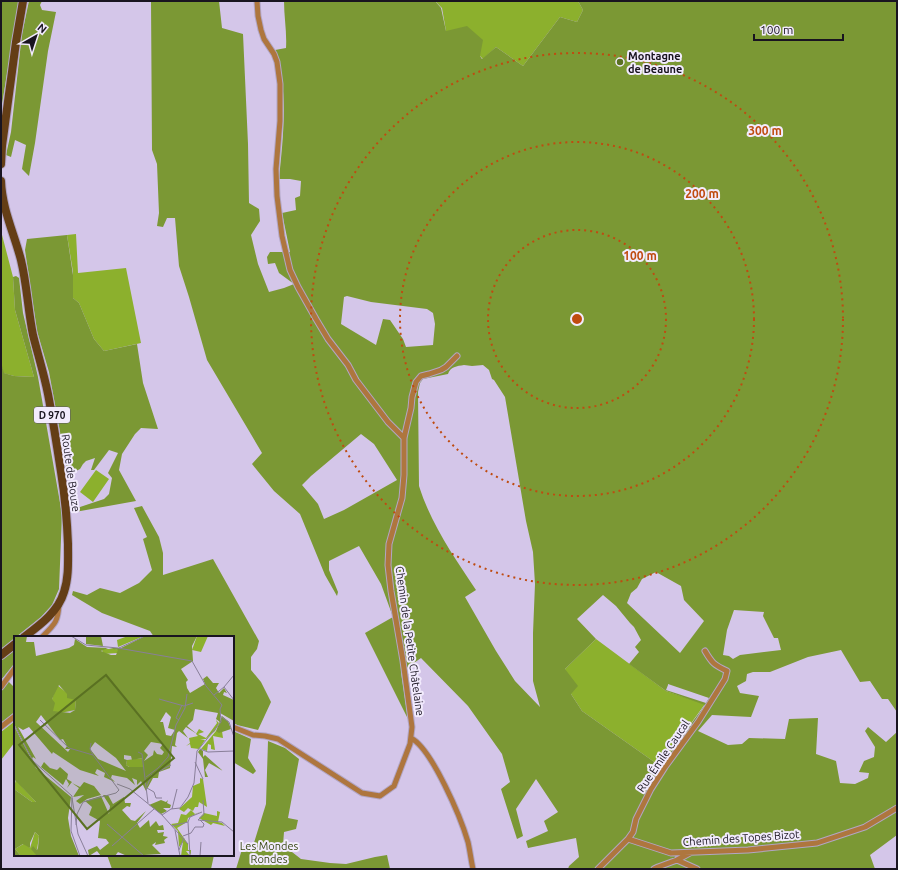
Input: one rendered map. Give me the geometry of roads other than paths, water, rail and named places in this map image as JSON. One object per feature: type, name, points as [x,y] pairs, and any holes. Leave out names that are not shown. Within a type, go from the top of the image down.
[{"type":"main road","points":[[1,164],[15,49],[23,1]]},
{"type":"main road","name":"Route de Bouze","points":[[1,181],[6,216],[24,271],[33,334],[48,394],[66,504],[69,566],[65,586],[60,602],[54,611],[25,636]]},
{"type":"main road","points":[[1,655],[14,645]]},
{"type":"street","points":[[257,1],[261,30],[277,62],[280,84],[280,122],[276,169],[277,196],[282,236],[290,270],[328,339],[348,365],[356,380],[388,422],[404,438]]},
{"type":"street","name":"Chemin de la Petite Châtelaine","points":[[234,727],[250,734],[278,739],[362,793],[380,796],[394,786],[410,744],[412,727],[388,564],[389,544],[402,498],[404,438],[416,382],[422,376],[441,370],[457,356]]},
{"type":"street","points":[[43,636],[52,628],[57,620],[60,602]]},
{"type":"street","name":"Rue Émile Caucal","points":[[598,869],[633,832],[636,819],[650,789],[698,722],[725,679],[727,671],[710,661],[705,651]]},
{"type":"street","points":[[1,687],[14,669]]},
{"type":"street","points":[[1,727],[14,717]]},
{"type":"street","points":[[411,738],[420,744],[431,760],[452,800],[468,842],[473,869]]},
{"type":"street","name":"Chemin des Topes Bizot","points":[[628,839],[671,853],[748,850],[817,843],[865,826],[897,808]]},
{"type":"street","points":[[654,869],[692,852]]},
{"type":"street","points":[[677,860],[697,869]]},
{"type":"place","name":"Montagne de Beaune","points":[[620,62]]},
{"type":"park label","name":"Les Mondes Rondes","points":[[269,852]]}]
